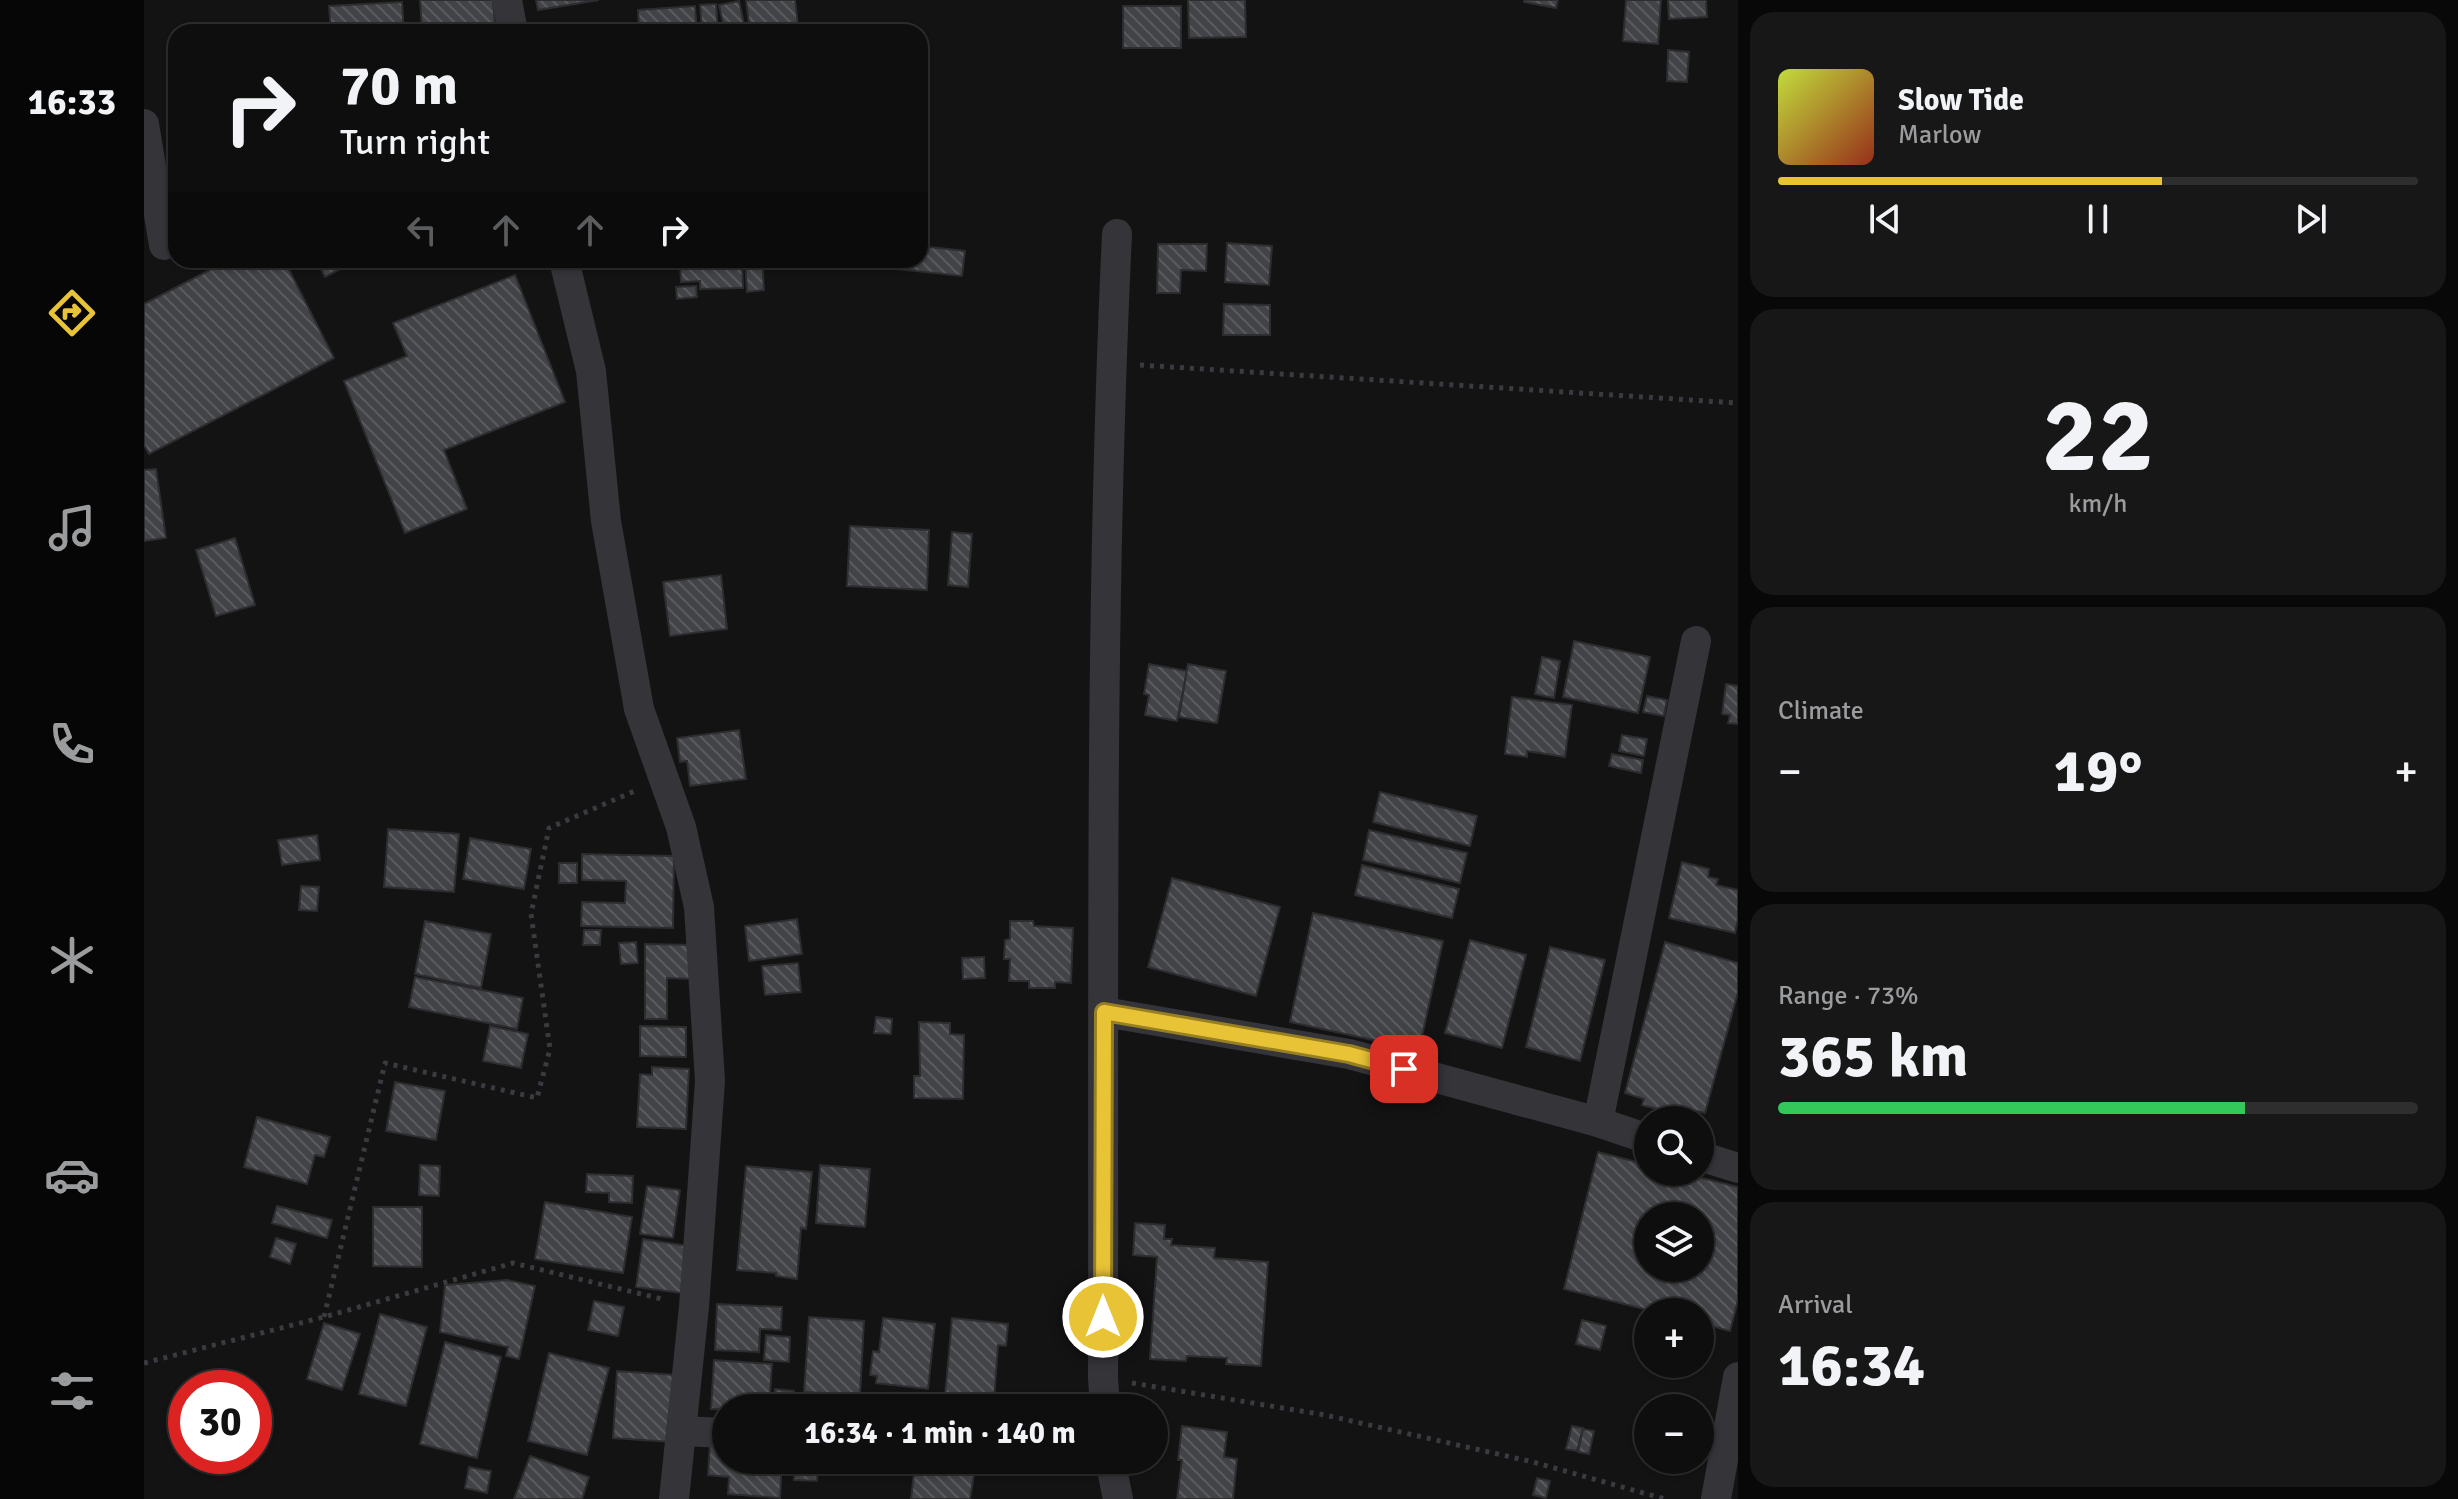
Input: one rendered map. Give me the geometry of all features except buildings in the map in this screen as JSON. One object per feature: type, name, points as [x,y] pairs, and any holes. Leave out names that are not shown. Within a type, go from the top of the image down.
[{"type":"street","points":[[507,0],[512,24]]},
{"type":"street","points":[[144,124],[161,247]]},
{"type":"street","points":[[1104,1394],[1104,1012],[1111,363],[1117,234]]},
{"type":"street","points":[[566,268],[591,371],[606,521],[639,709],[681,827],[699,907],[710,1081],[694,1307],[674,1499]]},
{"type":"street","points":[[1598,1122],[1696,641]]},
{"type":"street","points":[[1104,1012],[1349,1054],[1634,1134]]},
{"type":"street","points":[[1714,1160],[1738,1168]]},
{"type":"street","points":[[1716,1499],[1738,1377]]},
{"type":"street","points":[[681,1431],[712,1432]]},
{"type":"street","points":[[1113,1474],[1118,1499]]},
{"type":"path","points":[[1111,363],[1738,403]]},
{"type":"path","points":[[324,1317],[385,1063],[537,1098],[550,1049],[531,914],[549,828],[663,778]]},
{"type":"path","points":[[144,1363],[324,1317],[513,1263],[694,1307]]},
{"type":"path","points":[[1103,1378],[1325,1415],[1533,1462],[1665,1499]]},
{"type":"route","points":[[1103,1317],[1104,1012],[1349,1054],[1404,1069]]}]
